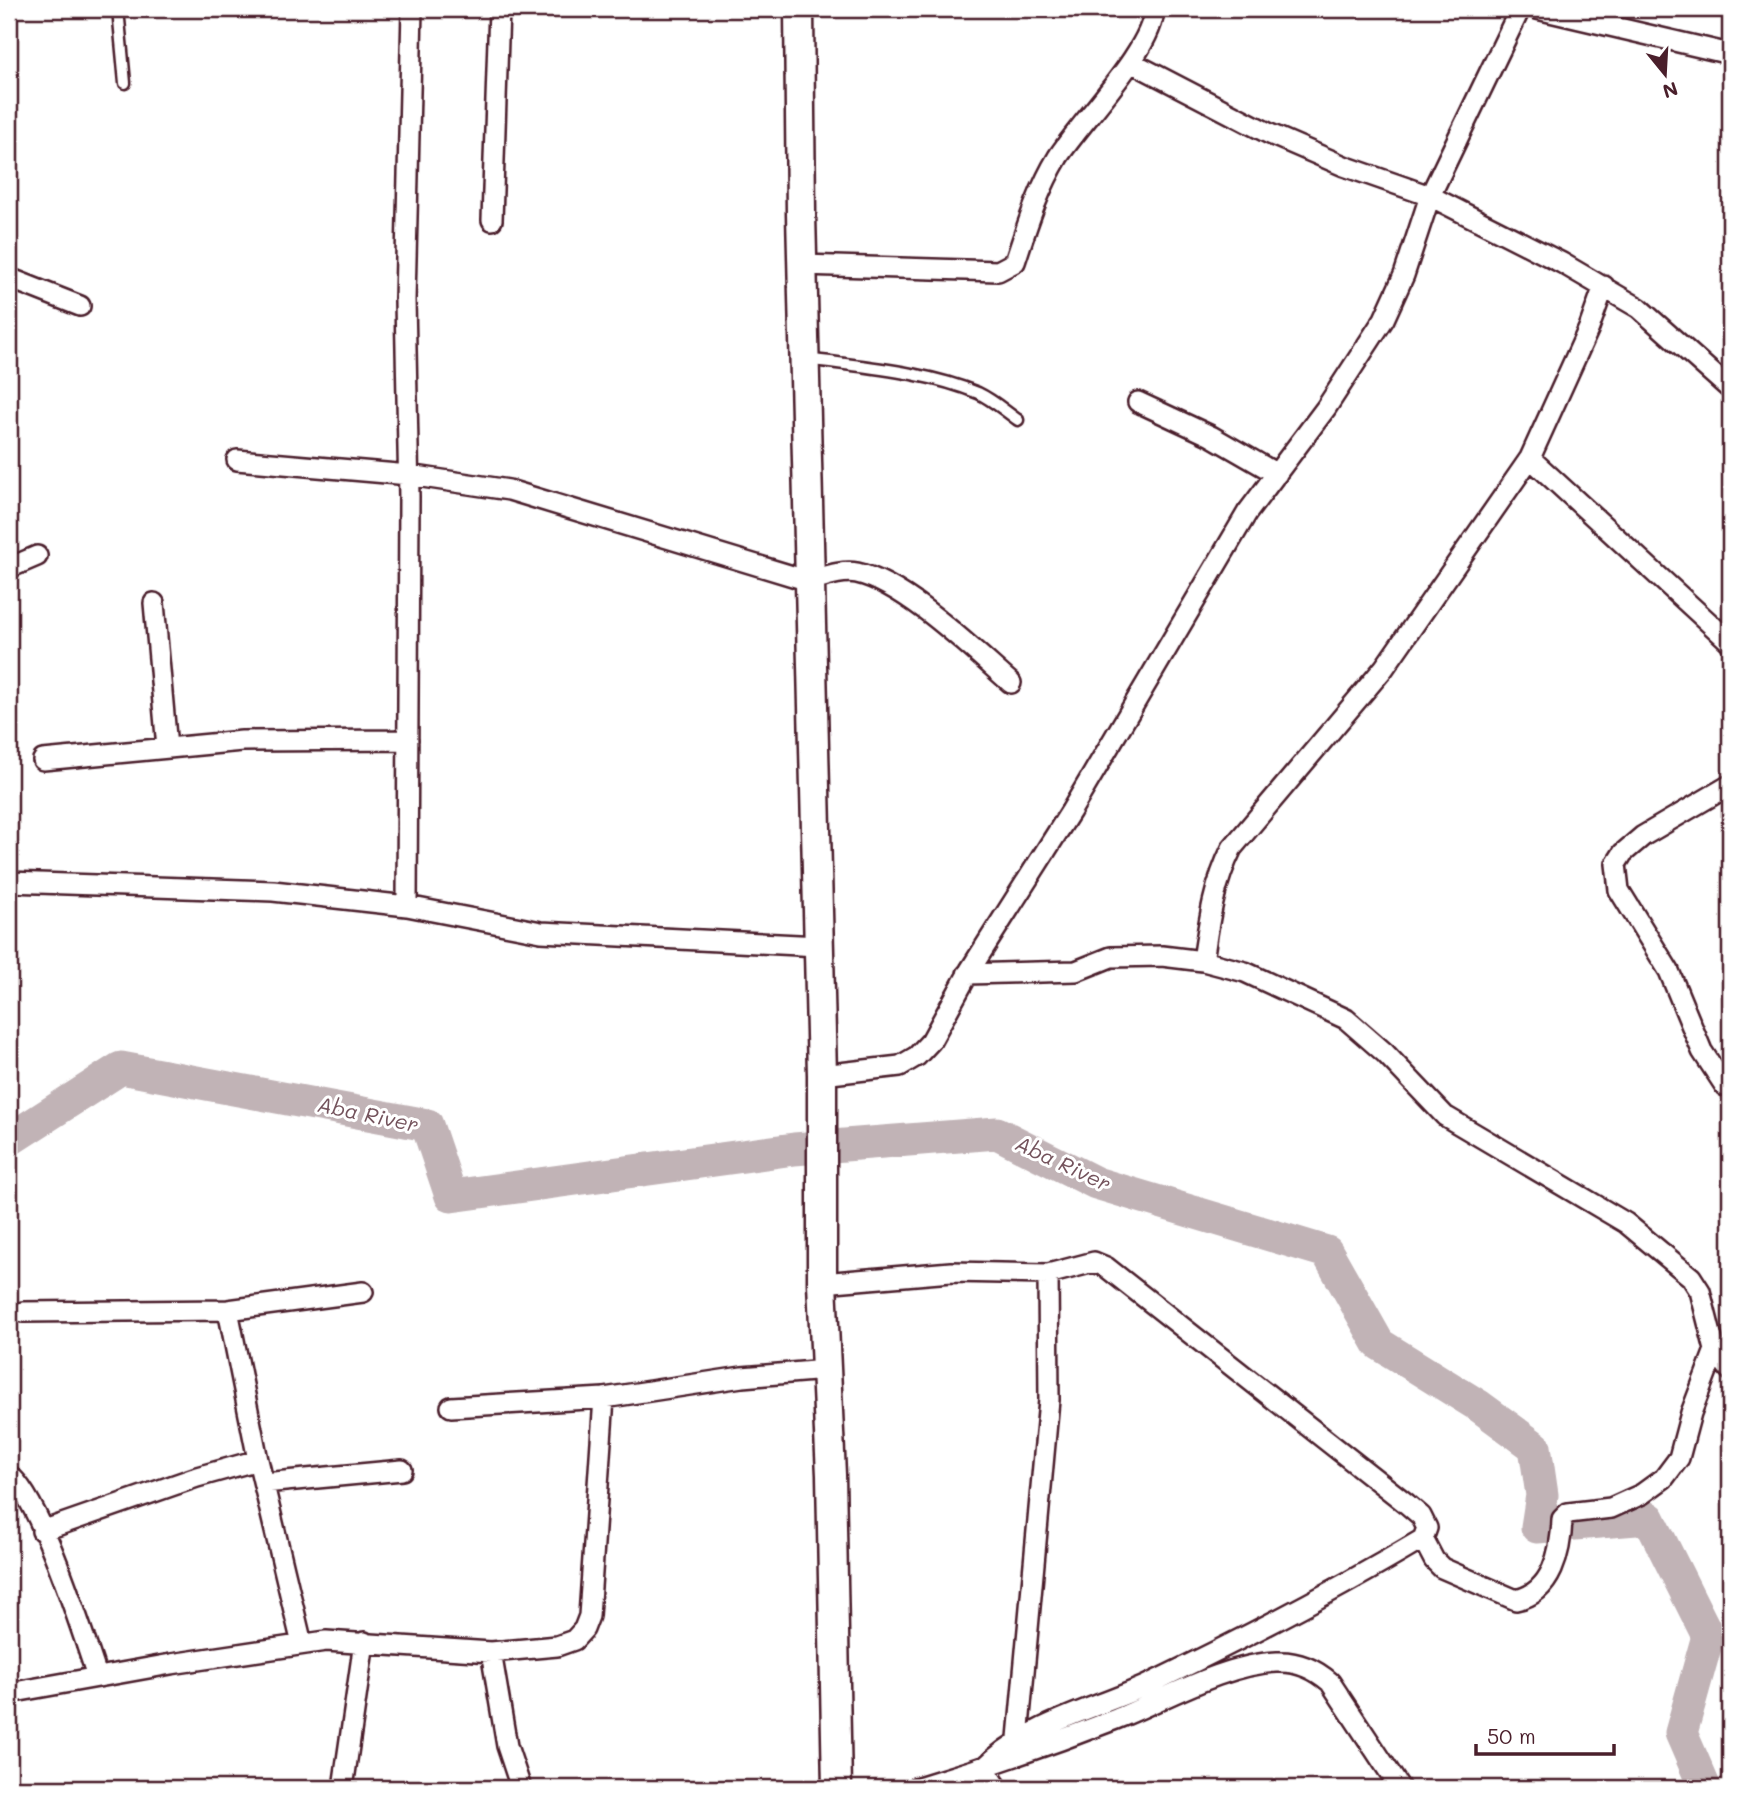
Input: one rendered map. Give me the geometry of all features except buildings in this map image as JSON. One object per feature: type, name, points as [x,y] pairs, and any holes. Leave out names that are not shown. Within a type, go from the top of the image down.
[{"type":"street","points":[[407,906],[409,475],[405,300],[412,9]]},
{"type":"street","points":[[492,220],[499,9]]},
{"type":"street","points":[[799,9],[804,358],[822,1075],[822,1283],[837,1788]]},
{"type":"street","points":[[802,265],[998,271],[1008,269],[1015,262],[1044,181],[1059,155],[1131,62],[1154,20],[1154,9]]},
{"type":"street","points":[[822,1075],[900,1066],[917,1056],[931,1041],[967,974],[1071,811],[1247,513],[1326,408],[1384,319],[1404,275],[1430,196],[1520,9]]},
{"type":"street","points":[[1537,9],[1730,54]]},
{"type":"street","points":[[1131,62],[1270,134],[1344,166],[1430,196],[1604,286],[1639,308],[1730,389]]},
{"type":"street","points":[[9,278],[80,306]]},
{"type":"street","points":[[1203,961],[1213,898],[1219,875],[1232,848],[1384,668],[1530,458],[1589,328],[1604,286]]},
{"type":"street","points":[[1138,402],[1211,436],[1277,474]]},
{"type":"street","points":[[1530,458],[1730,642]]},
{"type":"street","points":[[237,460],[409,475],[509,490],[810,580],[848,573],[871,578],[948,628],[1011,683]]},
{"type":"street","points":[[9,568],[37,556]]},
{"type":"street","points":[[154,603],[167,748]]},
{"type":"street","points":[[43,760],[242,741],[408,740]]},
{"type":"street","points":[[1725,1086],[1702,1051],[1669,971],[1619,890],[1616,864],[1623,853],[1643,836],[1730,785]]},
{"type":"street","points":[[9,882],[273,891],[407,906],[541,933],[819,946]]},
{"type":"street","points":[[967,974],[1076,971],[1126,955],[1203,961],[1258,977],[1346,1019],[1385,1053],[1445,1116],[1626,1223],[1690,1277],[1700,1291],[1715,1350],[1730,1370]]},
{"type":"street","points":[[822,1283],[951,1272],[1048,1274],[1094,1262],[1126,1280],[1161,1313],[1421,1516],[1427,1528],[1423,1539],[1281,1619],[1146,1685],[1018,1738],[984,1768]]},
{"type":"street","points":[[1018,1738],[1049,1400],[1048,1274]]},
{"type":"street","points":[[23,1312],[228,1310],[363,1292]]},
{"type":"street","points":[[228,1310],[258,1460],[302,1644]]},
{"type":"street","points":[[1423,1539],[1434,1560],[1442,1568],[1516,1600],[1539,1591],[1549,1578],[1562,1537],[1562,1519],[1567,1513],[1611,1508],[1642,1494],[1664,1478],[1679,1458],[1691,1413],[1715,1350]]},
{"type":"street","points":[[451,1407],[604,1398],[742,1377],[826,1370]]},
{"type":"street","points":[[9,1693],[97,1676],[302,1644],[364,1642],[491,1652],[557,1646],[574,1640],[584,1629],[589,1616],[604,1398]]},
{"type":"street","points":[[42,1531],[197,1477],[258,1460]]},
{"type":"street","points":[[264,1483],[402,1470]]},
{"type":"street","points":[[9,1475],[23,1489],[42,1531],[75,1611],[97,1676]]},
{"type":"street","points":[[343,1788],[364,1642]]},
{"type":"street","points":[[491,1652],[507,1745],[521,1788]]},
{"type":"street","points":[[915,1788],[984,1768],[1115,1720],[1224,1675],[1278,1662],[1314,1670],[1330,1682],[1400,1788]]},
{"type":"street","points":[[984,1768],[998,1788]]},
{"type":"lane","points":[[118,9],[124,83]]},
{"type":"lane","points":[[804,358],[896,372],[961,388],[992,401],[1018,421]]},
{"type":"waterway","name":"Aba River","points":[[9,1140],[121,1068],[427,1125],[451,1196],[794,1149],[997,1133],[1096,1183],[1327,1252],[1379,1344],[1479,1406],[1535,1447],[1542,1495],[1537,1527],[1649,1518],[1708,1636],[1681,1733],[1705,1788]]}]
